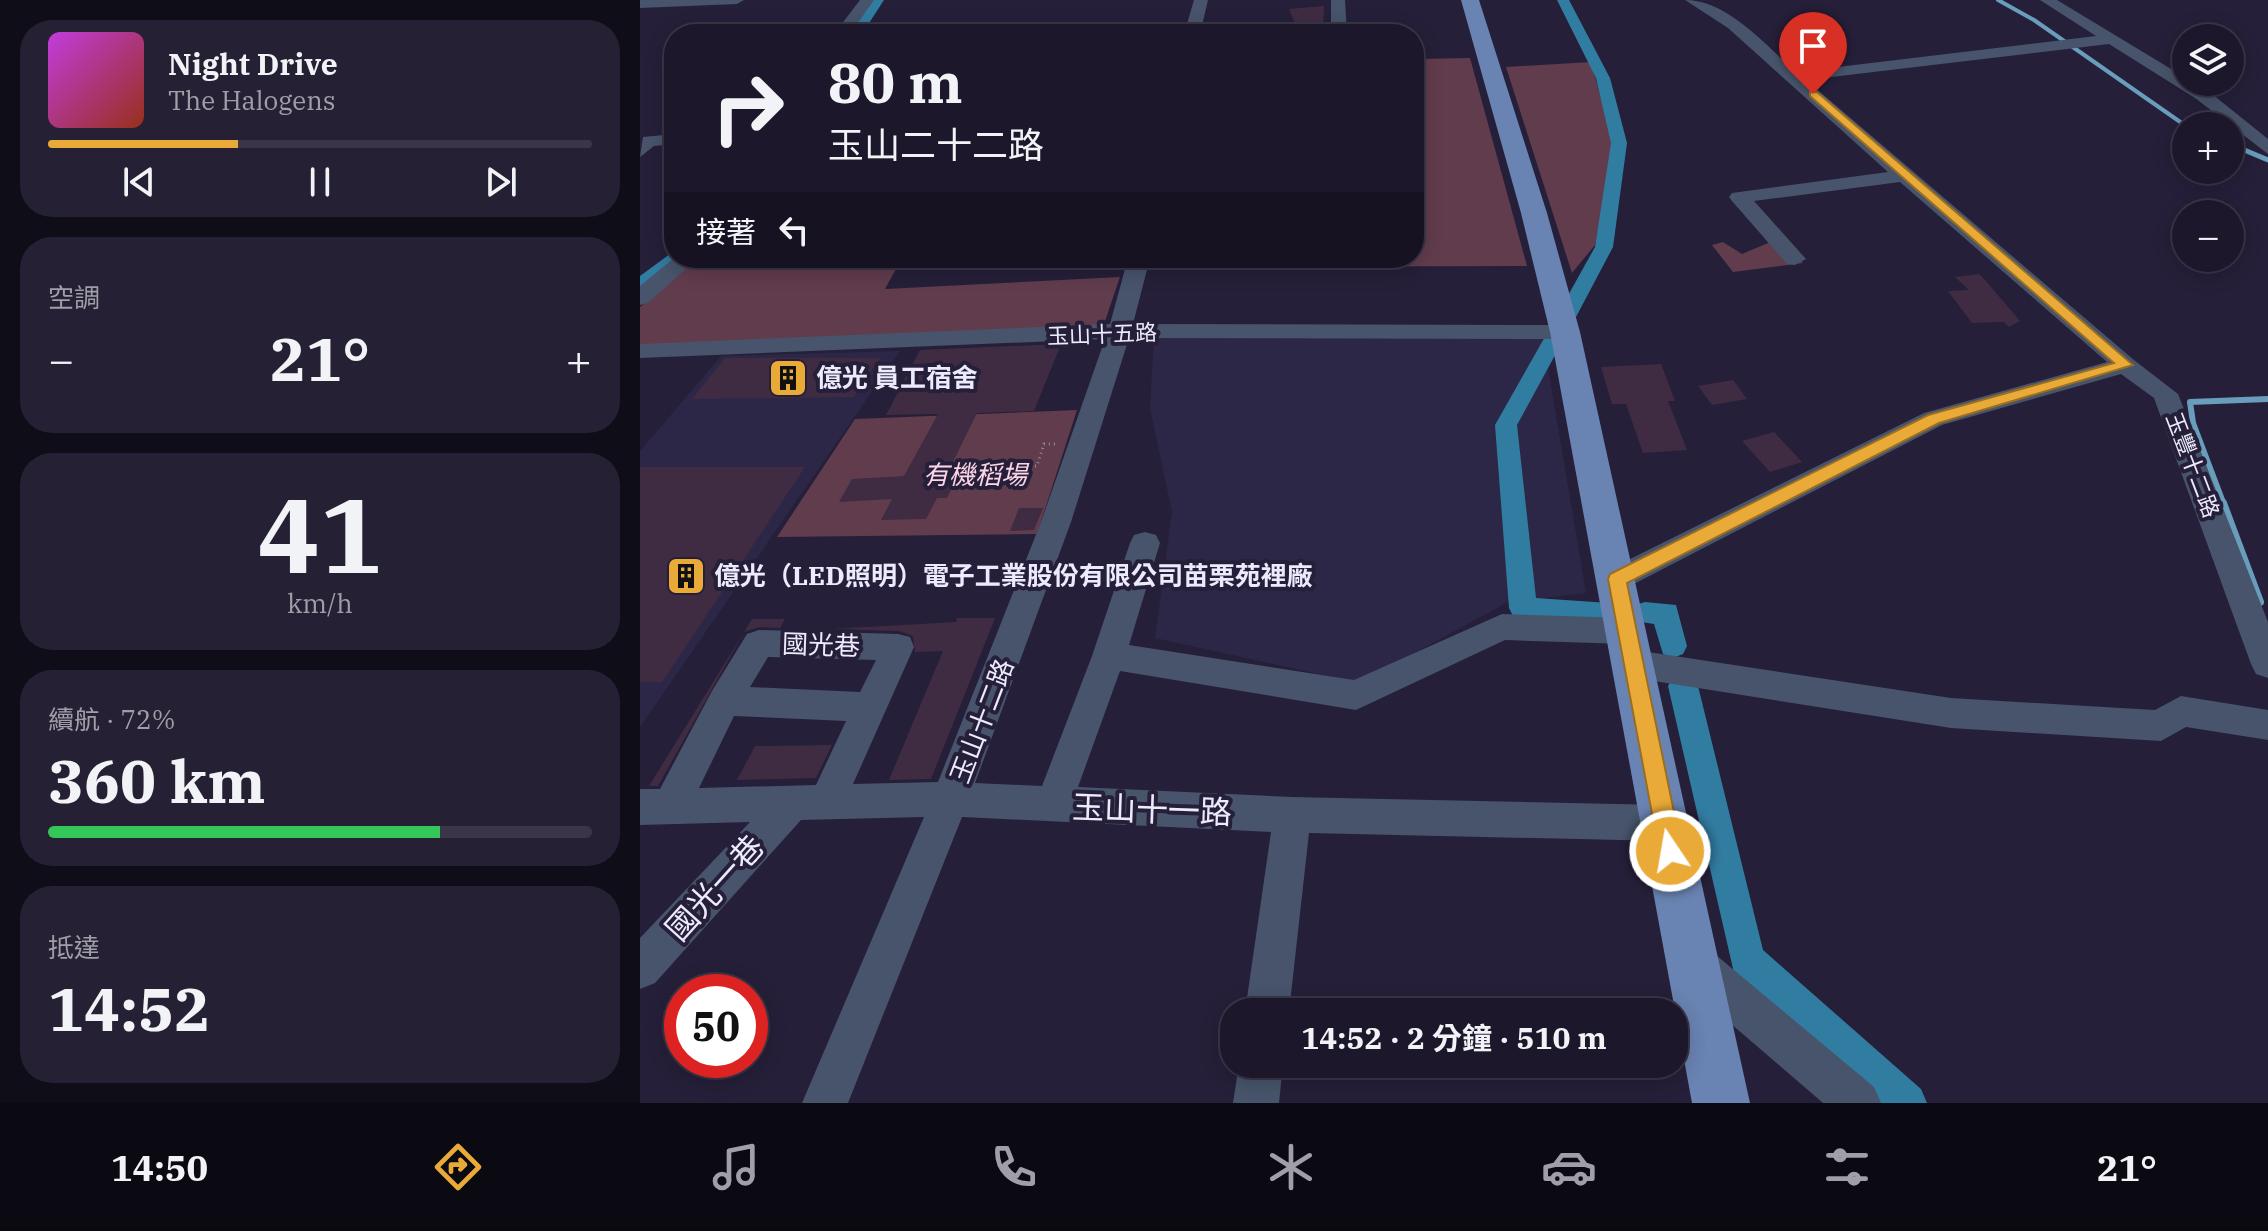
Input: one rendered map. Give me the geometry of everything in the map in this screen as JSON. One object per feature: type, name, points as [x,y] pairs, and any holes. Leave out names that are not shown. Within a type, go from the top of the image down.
[{"type":"main road","points":[[1470,0],[1534,213],[1565,332],[1721,1103]]},
{"type":"street","points":[[640,4],[737,0]]},
{"type":"street","points":[[849,24],[867,0]]},
{"type":"street","points":[[1195,24],[1201,0]]},
{"type":"street","points":[[1338,0],[1339,24]]},
{"type":"street","name":"玉豐十二路","points":[[1692,0],[1733,25],[2125,365],[2165,394],[2268,664]]},
{"type":"street","points":[[2047,0],[2201,94],[2265,141]]},
{"type":"street","points":[[1794,77],[2113,39]]},
{"type":"street","points":[[1745,63],[1774,60]]},
{"type":"street","points":[[640,151],[649,141],[664,140]]},
{"type":"street","points":[[1795,259],[1739,197],[1904,176]]},
{"type":"street","points":[[640,272],[664,253]]},
{"type":"street","points":[[640,298],[675,268]]},
{"type":"street","name":"玉山十二路","points":[[825,1103],[953,799],[1072,482],[1121,331],[1137,268]]},
{"type":"street","points":[[1986,277],[2020,272]]},
{"type":"street","name":"玉山十五路","points":[[640,351],[881,344],[1121,331],[1565,332]]},
{"type":"street","points":[[1617,579],[1933,419],[2125,365]]},
{"type":"street","points":[[1053,806],[1109,656],[1145,543]]},
{"type":"street","points":[[1109,656],[1356,695],[1502,627],[1630,647],[1951,713],[2161,726],[2181,711],[2268,725]]},
{"type":"street","name":"國光巷","points":[[655,808],[759,643],[898,647],[871,707],[808,805]]},
{"type":"street","points":[[724,701],[871,707]]},
{"type":"street","name":"玉山十一路","points":[[655,808],[953,799],[1292,815],[1664,823]]},
{"type":"street","name":"國光一巷","points":[[640,968],[808,805]]},
{"type":"street","points":[[1269,998],[1292,815]]},
{"type":"street","points":[[1694,964],[1858,1103]]},
{"type":"street","points":[[1256,1103],[1259,1078]]},
{"type":"path","points":[[950,468],[1037,466],[1044,444],[1063,444]]},
{"type":"shaded area","points":[[1154,337],[1543,338],[1586,593],[1508,602],[1359,683],[1155,638],[1172,512],[1150,408]]},
{"type":"shaded area","points":[[900,351],[640,727],[640,451],[721,356]]},
{"type":"green space","points":[[1470,58],[1527,266],[1424,266],[1424,59]]},
{"type":"green space","points":[[1591,62],[1615,149],[1595,245],[1572,273],[1506,67]]},
{"type":"green space","points":[[1780,238],[1803,263],[1733,272],[1712,245],[1723,242],[1742,254]]},
{"type":"green space","points":[[685,268],[897,268],[885,289],[1120,277],[1102,330],[640,347],[640,307]]},
{"type":"green space","name":"有機稻場","points":[[1077,410],[1037,534],[777,537],[855,419]]},
{"type":"building","points":[[1324,6],[1323,24],[1295,24],[1289,9]]},
{"type":"building","points":[[1979,274],[2020,321],[2009,327],[2004,322],[1972,323],[1948,291],[1969,290],[1955,277]]},
{"type":"building","points":[[1061,344],[1034,411],[977,413],[946,476],[958,476],[947,498],[937,498],[926,519],[881,520],[892,499],[839,502],[852,479],[904,476],[938,414],[886,415],[920,350]]},
{"type":"building","name":"億光 員工宿舍","points":[[725,358],[880,358],[853,397],[692,399]]},
{"type":"building","points":[[1661,364],[1675,401],[1668,401],[1687,450],[1643,453],[1626,404],[1612,404],[1601,367]]},
{"type":"building","points":[[1733,380],[1747,399],[1712,405],[1698,386]]},
{"type":"building","points":[[1774,432],[1802,462],[1770,472],[1742,441]]},
{"type":"building","name":"億光（LED照明）電子工業股份有限公司苗栗苑裡廠","points":[[640,467],[805,467],[662,682],[640,682]]},
{"type":"building","points":[[1019,508],[1043,508],[1034,530],[1010,531]]},
{"type":"building","points":[[957,618],[995,618],[931,779],[889,780],[943,651],[915,652],[913,636],[899,631],[831,629],[956,622]]},
{"type":"building","points":[[752,619],[785,619],[780,628],[759,627],[744,632],[658,786],[649,786]]},
{"type":"building","points":[[832,745],[816,778],[737,780],[755,746]]},
{"type":"waterway","points":[[862,24],[878,0]]},
{"type":"waterway","points":[[1563,0],[1603,78],[1619,143],[1604,247],[1566,317]]},
{"type":"waterway","points":[[1998,0],[2034,20],[2172,116]]},
{"type":"waterway","points":[[2244,150],[2268,160]]},
{"type":"waterway","points":[[640,286],[664,266]]},
{"type":"waterway","points":[[1556,335],[1506,425],[1523,608],[1599,611]]},
{"type":"waterway","points":[[2224,505],[2193,423],[2190,402],[2268,399]]},
{"type":"waterway","points":[[2223,503],[2260,602]]},
{"type":"waterway","points":[[1645,613],[1666,613],[1673,646]]},
{"type":"waterway","points":[[1683,686],[1747,960],[1907,1103]]},
{"type":"place","name":"億光 員工宿舍","points":[[788,378]]},
{"type":"place","name":"億光（LED照明）電子工業股份有限公司苗栗苑裡廠","points":[[686,576]]},
{"type":"route","points":[[1670,851],[1617,579],[1933,419],[2125,365],[1813,94]]}]
